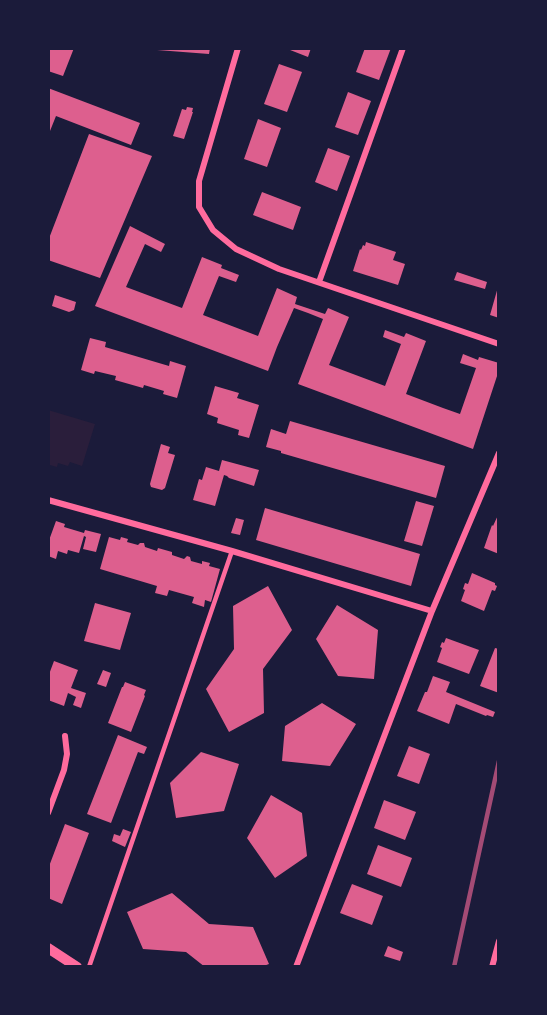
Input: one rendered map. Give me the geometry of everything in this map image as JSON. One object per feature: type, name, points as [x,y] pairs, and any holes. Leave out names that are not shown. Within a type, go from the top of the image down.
[{"type":"street","points":[[238,48],[199,182],[199,207],[213,230],[236,249],[279,269],[499,344]]},
{"type":"street","points":[[319,282],[403,48]]},
{"type":"street","points":[[296,967],[432,611],[499,453]]},
{"type":"street","points":[[48,500],[432,611]]},
{"type":"street","points":[[48,813],[64,770],[67,754],[65,736]]},
{"type":"street","points":[[492,967],[499,941]]},
{"type":"street","points":[[48,948],[77,967]]},
{"type":"lane","points":[[89,967],[232,552]]},
{"type":"shaded area","points":[[48,410],[95,424],[82,466],[70,462],[68,466],[58,463],[57,467],[50,465],[48,460]]},
{"type":"building","points":[[48,48],[74,48],[63,76],[48,71]]},
{"type":"building","points":[[157,48],[210,48],[209,54],[157,50]]},
{"type":"building","points":[[285,48],[311,48],[308,57]]},
{"type":"building","points":[[365,48],[391,48],[379,80],[356,72]]},
{"type":"building","points":[[279,64],[302,72],[287,112],[264,104]]},
{"type":"building","points":[[48,88],[140,123],[131,145],[56,116],[48,136]]},
{"type":"building","points":[[348,92],[371,101],[358,135],[335,127]]},
{"type":"building","points":[[187,107],[193,108],[193,112],[184,139],[173,136],[182,109],[186,110]]},
{"type":"building","points":[[258,119],[281,128],[267,167],[244,159]]},
{"type":"building","points":[[89,134],[152,156],[100,278],[48,260],[48,241]]},
{"type":"building","points":[[328,148],[350,156],[337,191],[315,182]]},
{"type":"building","points":[[262,192],[301,207],[293,230],[253,215]]},
{"type":"building","points":[[130,226],[165,244],[161,252],[145,244],[126,287],[182,308],[202,257],[239,275],[236,282],[219,276],[203,315],[258,336],[277,288],[297,297],[295,304],[325,314],[328,308],[349,317],[329,365],[385,386],[401,344],[383,337],[385,330],[404,337],[406,333],[426,341],[406,394],[443,408],[460,414],[476,368],[460,363],[463,354],[478,360],[479,357],[499,363],[499,370],[473,449],[298,384],[323,319],[308,313],[294,308],[268,371],[95,306]]},
{"type":"building","points":[[366,242],[396,252],[393,260],[405,264],[398,285],[353,271],[360,249],[363,245],[365,246]]},
{"type":"building","points":[[457,272],[487,282],[485,289],[454,280]]},
{"type":"building","points":[[499,287],[499,318],[490,315]]},
{"type":"building","points":[[55,295],[76,302],[74,310],[69,312],[52,306]]},
{"type":"building","points":[[90,338],[106,342],[105,347],[169,366],[170,361],[186,366],[177,398],[144,385],[143,388],[115,380],[116,376],[81,370]]},
{"type":"building","points":[[215,386],[239,393],[237,398],[259,405],[249,438],[238,435],[239,430],[217,423],[218,418],[207,414]]},
{"type":"building","points":[[290,421],[445,466],[436,498],[266,447],[271,429],[286,434]]},
{"type":"building","points":[[161,444],[170,447],[168,453],[175,455],[165,488],[162,490],[151,487],[150,484]]},
{"type":"building","points":[[222,460],[259,470],[254,486],[224,475],[215,506],[193,500],[199,479],[202,480],[206,467],[219,471]]},
{"type":"building","points":[[416,501],[434,506],[422,546],[404,541]]},
{"type":"building","points":[[265,508],[420,554],[411,586],[256,540]]},
{"type":"building","points":[[499,513],[499,554],[484,548]]},
{"type":"building","points":[[236,518],[244,520],[240,535],[231,533]]},
{"type":"building","points":[[56,521],[65,524],[64,527],[84,533],[85,530],[101,534],[96,552],[83,549],[86,537],[84,536],[79,553],[68,550],[67,554],[58,551],[56,559],[48,556],[48,543]]},
{"type":"building","points":[[109,537],[120,540],[121,537],[128,539],[127,542],[138,545],[144,543],[145,547],[172,552],[172,555],[184,559],[187,556],[191,561],[202,564],[202,561],[210,563],[209,566],[220,569],[211,602],[205,600],[204,607],[192,603],[194,597],[169,590],[167,596],[155,593],[157,586],[100,569]]},
{"type":"building","points":[[472,573],[497,586],[495,591],[492,590],[484,611],[461,601],[465,583],[468,584]]},
{"type":"building","points":[[268,586],[292,630],[263,669],[264,713],[229,732],[206,689],[234,649],[233,606]]},
{"type":"building","points":[[95,603],[131,613],[120,650],[84,641]]},
{"type":"building","points":[[337,605],[378,630],[374,679],[338,676],[316,639]]},
{"type":"building","points":[[446,638],[479,650],[469,674],[437,662],[442,648],[440,647]]},
{"type":"building","points":[[495,648],[499,649],[499,693],[480,686]]},
{"type":"building","points":[[54,661],[78,670],[71,688],[86,693],[81,708],[73,705],[76,697],[68,693],[64,706],[48,700],[48,677]]},
{"type":"building","points":[[103,670],[111,673],[106,687],[97,684]]},
{"type":"building","points":[[433,676],[450,682],[446,692],[495,712],[493,717],[456,704],[449,724],[417,711]]},
{"type":"building","points":[[125,682],[146,690],[131,732],[108,723]]},
{"type":"building","points":[[322,703],[356,724],[330,766],[282,761],[285,726]]},
{"type":"building","points":[[118,735],[147,747],[144,754],[138,752],[111,823],[87,814]]},
{"type":"building","points":[[409,746],[430,754],[419,784],[397,776]]},
{"type":"building","points":[[201,752],[239,764],[224,811],[176,818],[170,783]]},
{"type":"building","points":[[271,795],[302,813],[307,856],[275,878],[247,838]]},
{"type":"building","points":[[384,800],[416,812],[405,840],[374,828]]},
{"type":"building","points":[[65,824],[89,833],[62,904],[48,898],[48,869]]},
{"type":"building","points":[[123,829],[131,832],[125,847],[112,841],[114,834],[120,836]]},
{"type":"building","points":[[378,845],[412,858],[401,887],[367,874]]},
{"type":"building","points":[[352,884],[383,896],[372,925],[340,913]]},
{"type":"building","points":[[172,893],[209,924],[253,927],[269,964],[261,967],[205,967],[186,952],[143,949],[127,912]]},
{"type":"building","points":[[388,946],[403,952],[400,961],[384,956]]},
{"type":"railway","points":[[454,967],[499,761]]}]
